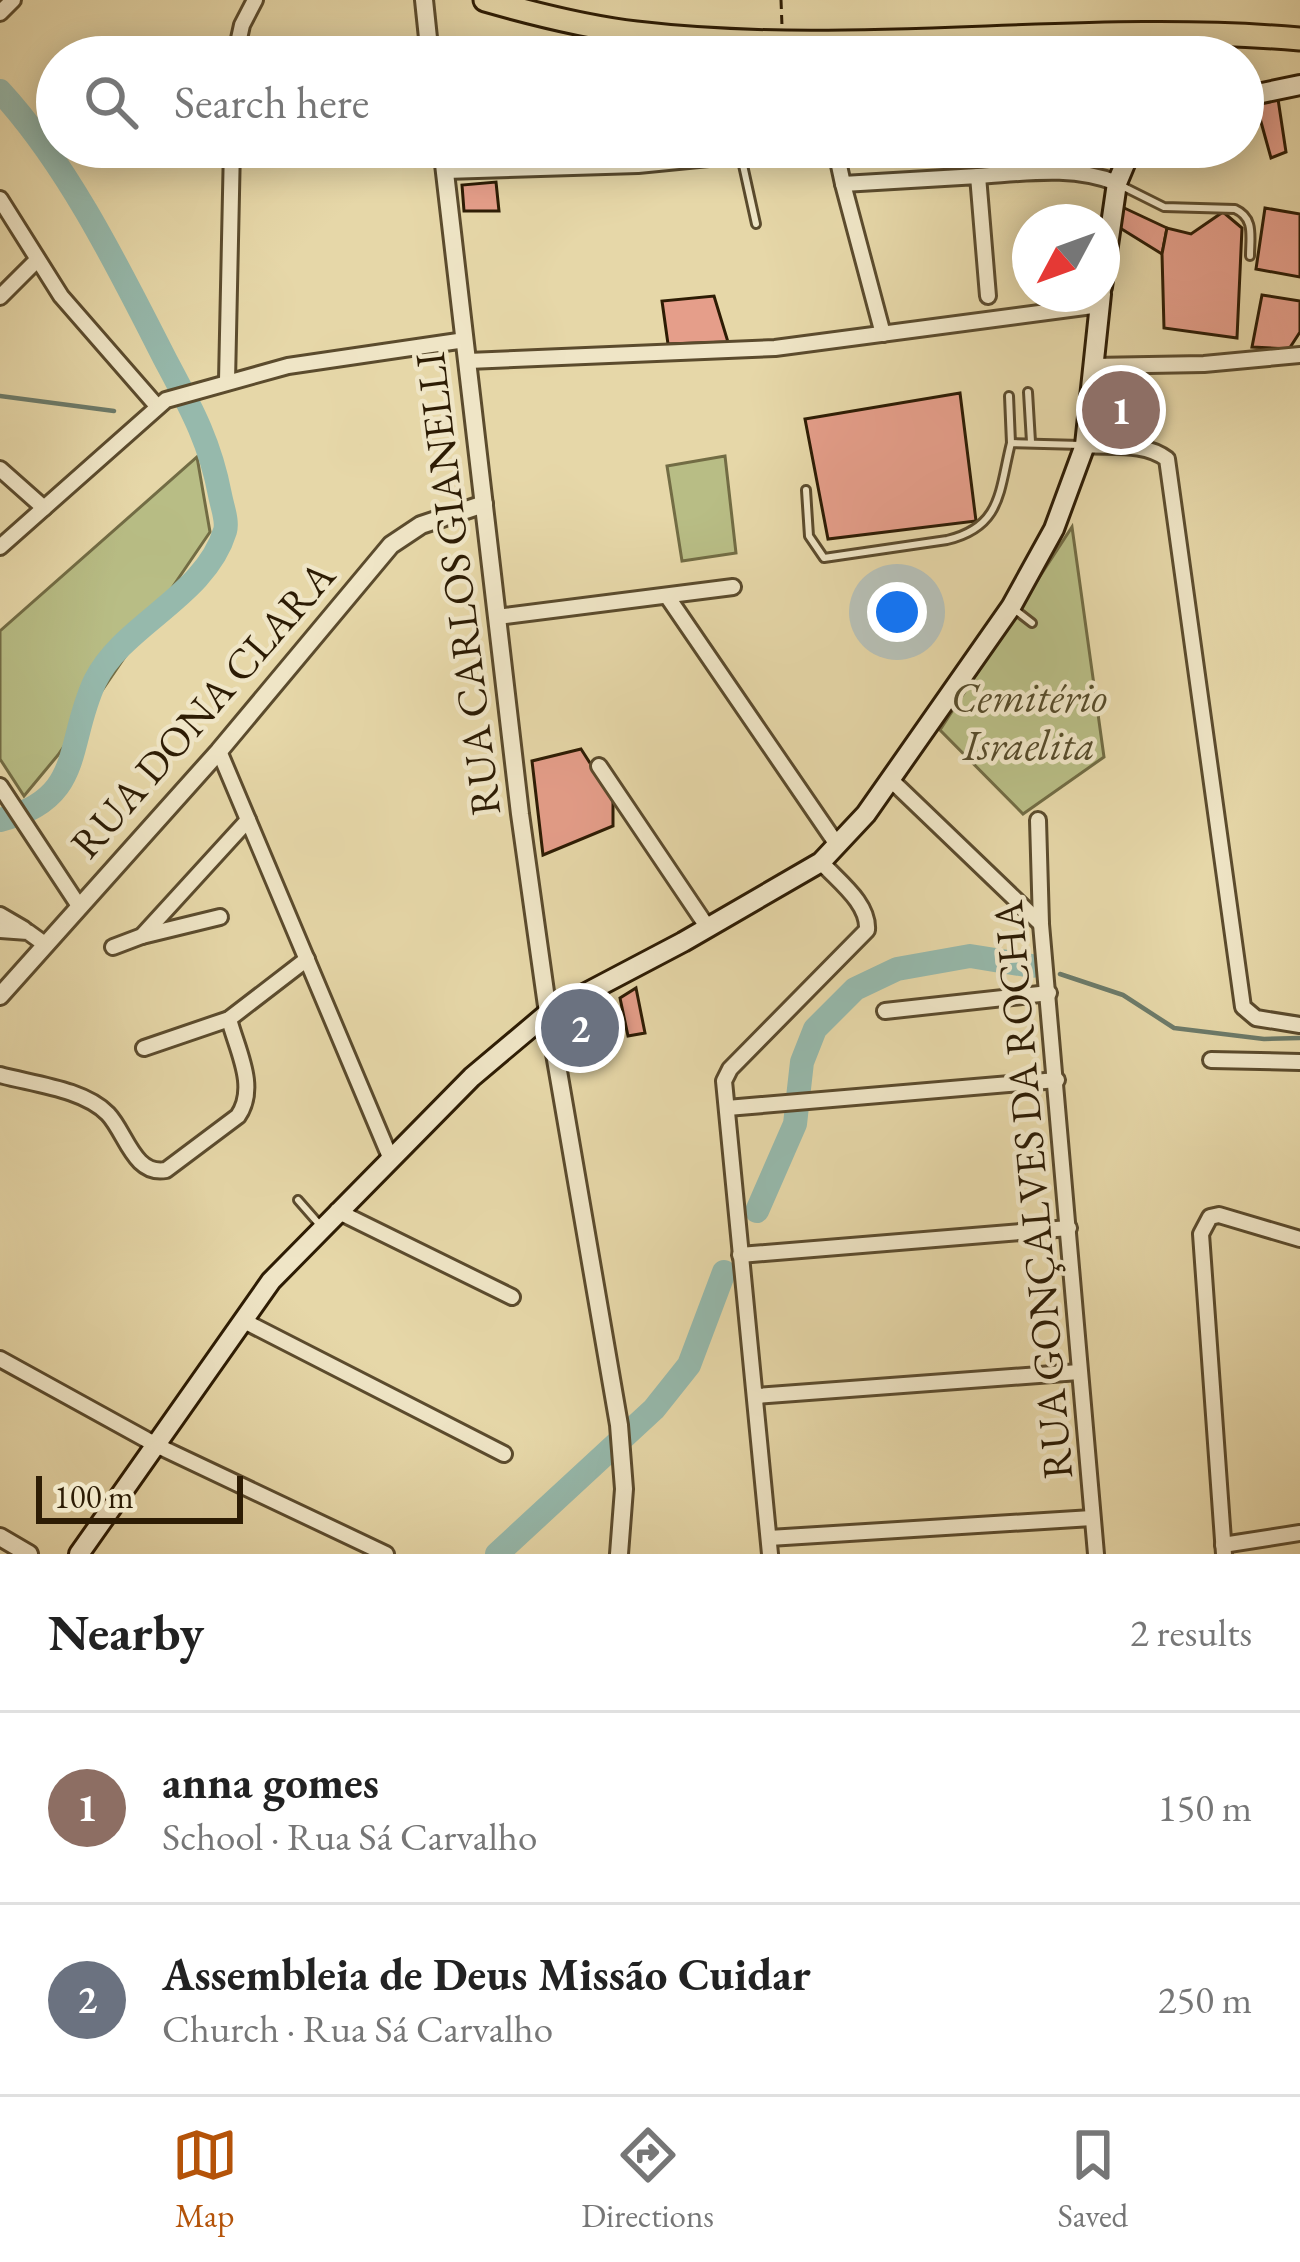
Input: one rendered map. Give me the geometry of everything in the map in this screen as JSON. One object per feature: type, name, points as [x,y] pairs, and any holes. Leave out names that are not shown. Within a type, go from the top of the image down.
[{"type":"main road","points":[[485,0],[651,36]]},
{"type":"main road","points":[[1127,36],[1252,36]]},
{"type":"main road","points":[[1264,37],[1300,39]]},
{"type":"main road","points":[[1264,93],[1300,85]]},
{"type":"main road","points":[[1114,204],[1123,168]]},
{"type":"main road","points":[[79,1554],[290,1258],[472,1077],[548,1013],[708,928],[821,862],[838,846],[891,780],[1011,607],[1062,512],[1085,446],[1099,312]]},
{"type":"street","points":[[0,14],[13,0]]},
{"type":"street","points":[[240,36],[255,0]]},
{"type":"street","points":[[424,0],[428,36]]},
{"type":"street","points":[[227,381],[232,168]]},
{"type":"street","points":[[445,170],[522,168]]},
{"type":"street","points":[[840,168],[883,334]]},
{"type":"street","name":"RUA CARLOS GIANELLI","points":[[445,170],[548,1013],[619,1425],[619,1554]]},
{"type":"street","points":[[843,184],[1064,171],[1094,174],[1117,183]]},
{"type":"street","points":[[978,176],[988,296]]},
{"type":"street","points":[[0,199],[36,261],[100,343],[161,402]]},
{"type":"street","points":[[0,297],[36,261]]},
{"type":"street","points":[[467,361],[775,348],[1012,311]]},
{"type":"street","points":[[0,547],[161,402],[288,366],[465,340]]},
{"type":"street","points":[[1093,367],[1300,355]]},
{"type":"street","points":[[1085,446],[1143,448],[1167,460],[1243,1006],[1250,1014],[1300,1025]]},
{"type":"street","points":[[0,469],[44,508]]},
{"type":"street","name":"RUA DONA CLARA","points":[[0,996],[219,751],[391,545],[421,526],[484,504]]},
{"type":"street","points":[[497,617],[733,587]]},
{"type":"street","points":[[667,596],[838,846]]},
{"type":"street","points":[[219,751],[390,1157]]},
{"type":"street","points":[[599,766],[708,928]]},
{"type":"street","points":[[891,780],[1041,925]]},
{"type":"street","points":[[0,786],[79,906]]},
{"type":"street","points":[[142,936],[248,820]]},
{"type":"street","name":"RUA GONÇALVES DA ROCHA","points":[[1038,820],[1041,925],[1096,1554]]},
{"type":"street","points":[[821,862],[862,906],[867,930],[727,1073],[770,1546],[1092,1518]]},
{"type":"street","points":[[0,915],[46,945]]},
{"type":"street","points":[[113,947],[220,917]]},
{"type":"street","points":[[0,930],[28,932]]},
{"type":"street","points":[[144,1048],[229,1018],[307,959]]},
{"type":"street","points":[[885,1011],[1049,993]]},
{"type":"street","points":[[0,1075],[96,1105],[110,1116],[146,1167],[166,1170],[223,1129],[245,1106],[247,1081],[229,1018]]},
{"type":"street","points":[[1211,1060],[1300,1062]]},
{"type":"street","points":[[727,1108],[1057,1080]]},
{"type":"street","points":[[337,1210],[512,1298]]},
{"type":"street","points":[[1300,1238],[1219,1215],[1204,1223],[1201,1234],[1223,1550],[1300,1533]]},
{"type":"street","points":[[740,1255],[1069,1228]]},
{"type":"street","points":[[242,1320],[504,1454]]},
{"type":"street","points":[[0,1359],[158,1446],[386,1554]]},
{"type":"street","points":[[755,1396],[1078,1372]]},
{"type":"street","points":[[0,1538],[29,1554]]},
{"type":"lane","points":[[739,168],[756,224]]},
{"type":"lane","points":[[1117,183],[1164,207],[1243,213],[1250,222],[1250,256]]},
{"type":"lane","points":[[1028,392],[1031,442]]},
{"type":"lane","points":[[806,490],[809,536],[824,558],[966,535],[994,514],[1011,443],[1009,396]]},
{"type":"lane","points":[[1011,443],[1085,446]]},
{"type":"lane","points":[[1011,607],[1032,623]]},
{"type":"lane","points":[[298,1200],[322,1227]]},
{"type":"path","points":[[781,0],[782,36]]},
{"type":"green space","points":[[725,456],[736,553],[682,561],[667,466]]},
{"type":"green space","points":[[197,457],[210,532],[58,755],[24,796],[0,759],[0,631]]},
{"type":"green space","name":"Cemitério Israelita","points":[[1072,527],[1104,757],[1023,814],[940,730]]},
{"type":"building","points":[[1278,99],[1286,152],[1271,158],[1264,133],[1264,102]]},
{"type":"building","points":[[496,182],[499,211],[464,211],[462,185]]},
{"type":"building","points":[[1120,206],[1167,228],[1162,254],[1120,228]]},
{"type":"building","points":[[1265,208],[1300,214],[1300,277],[1256,269]]},
{"type":"building","points":[[1223,212],[1242,228],[1237,338],[1164,328],[1162,254],[1167,228],[1191,234]]},
{"type":"building","points":[[1262,295],[1300,301],[1300,332],[1289,349],[1252,347]]},
{"type":"building","points":[[714,296],[728,342],[668,344],[662,301]]},
{"type":"building","points":[[960,393],[976,521],[828,539],[805,419]]},
{"type":"building","points":[[581,749],[613,799],[613,826],[543,855],[532,761]]},
{"type":"building","points":[[636,988],[645,1033],[628,1036],[620,998]]},
{"type":"waterway","points":[[0,91],[36,135]]},
{"type":"waterway","points":[[0,820],[27,811],[60,784],[95,681],[124,643],[200,574],[215,554],[226,523],[199,426],[92,220],[59,168]]},
{"type":"waterway","points":[[0,396],[114,411]]},
{"type":"waterway","points":[[190,421],[199,423]]},
{"type":"waterway","points":[[757,1211],[795,1124],[802,1062],[815,1029],[855,989],[897,969],[970,956],[1032,966]]},
{"type":"waterway","points":[[1060,974],[1123,995],[1174,1028],[1264,1039],[1300,1038]]},
{"type":"waterway","points":[[497,1554],[654,1409],[689,1365],[724,1272]]},
{"type":"place","name":"anna gomes","points":[[1121,410]]},
{"type":"place","name":"Assembleia de Deus Missão Cuidar","points":[[580,1028]]}]
